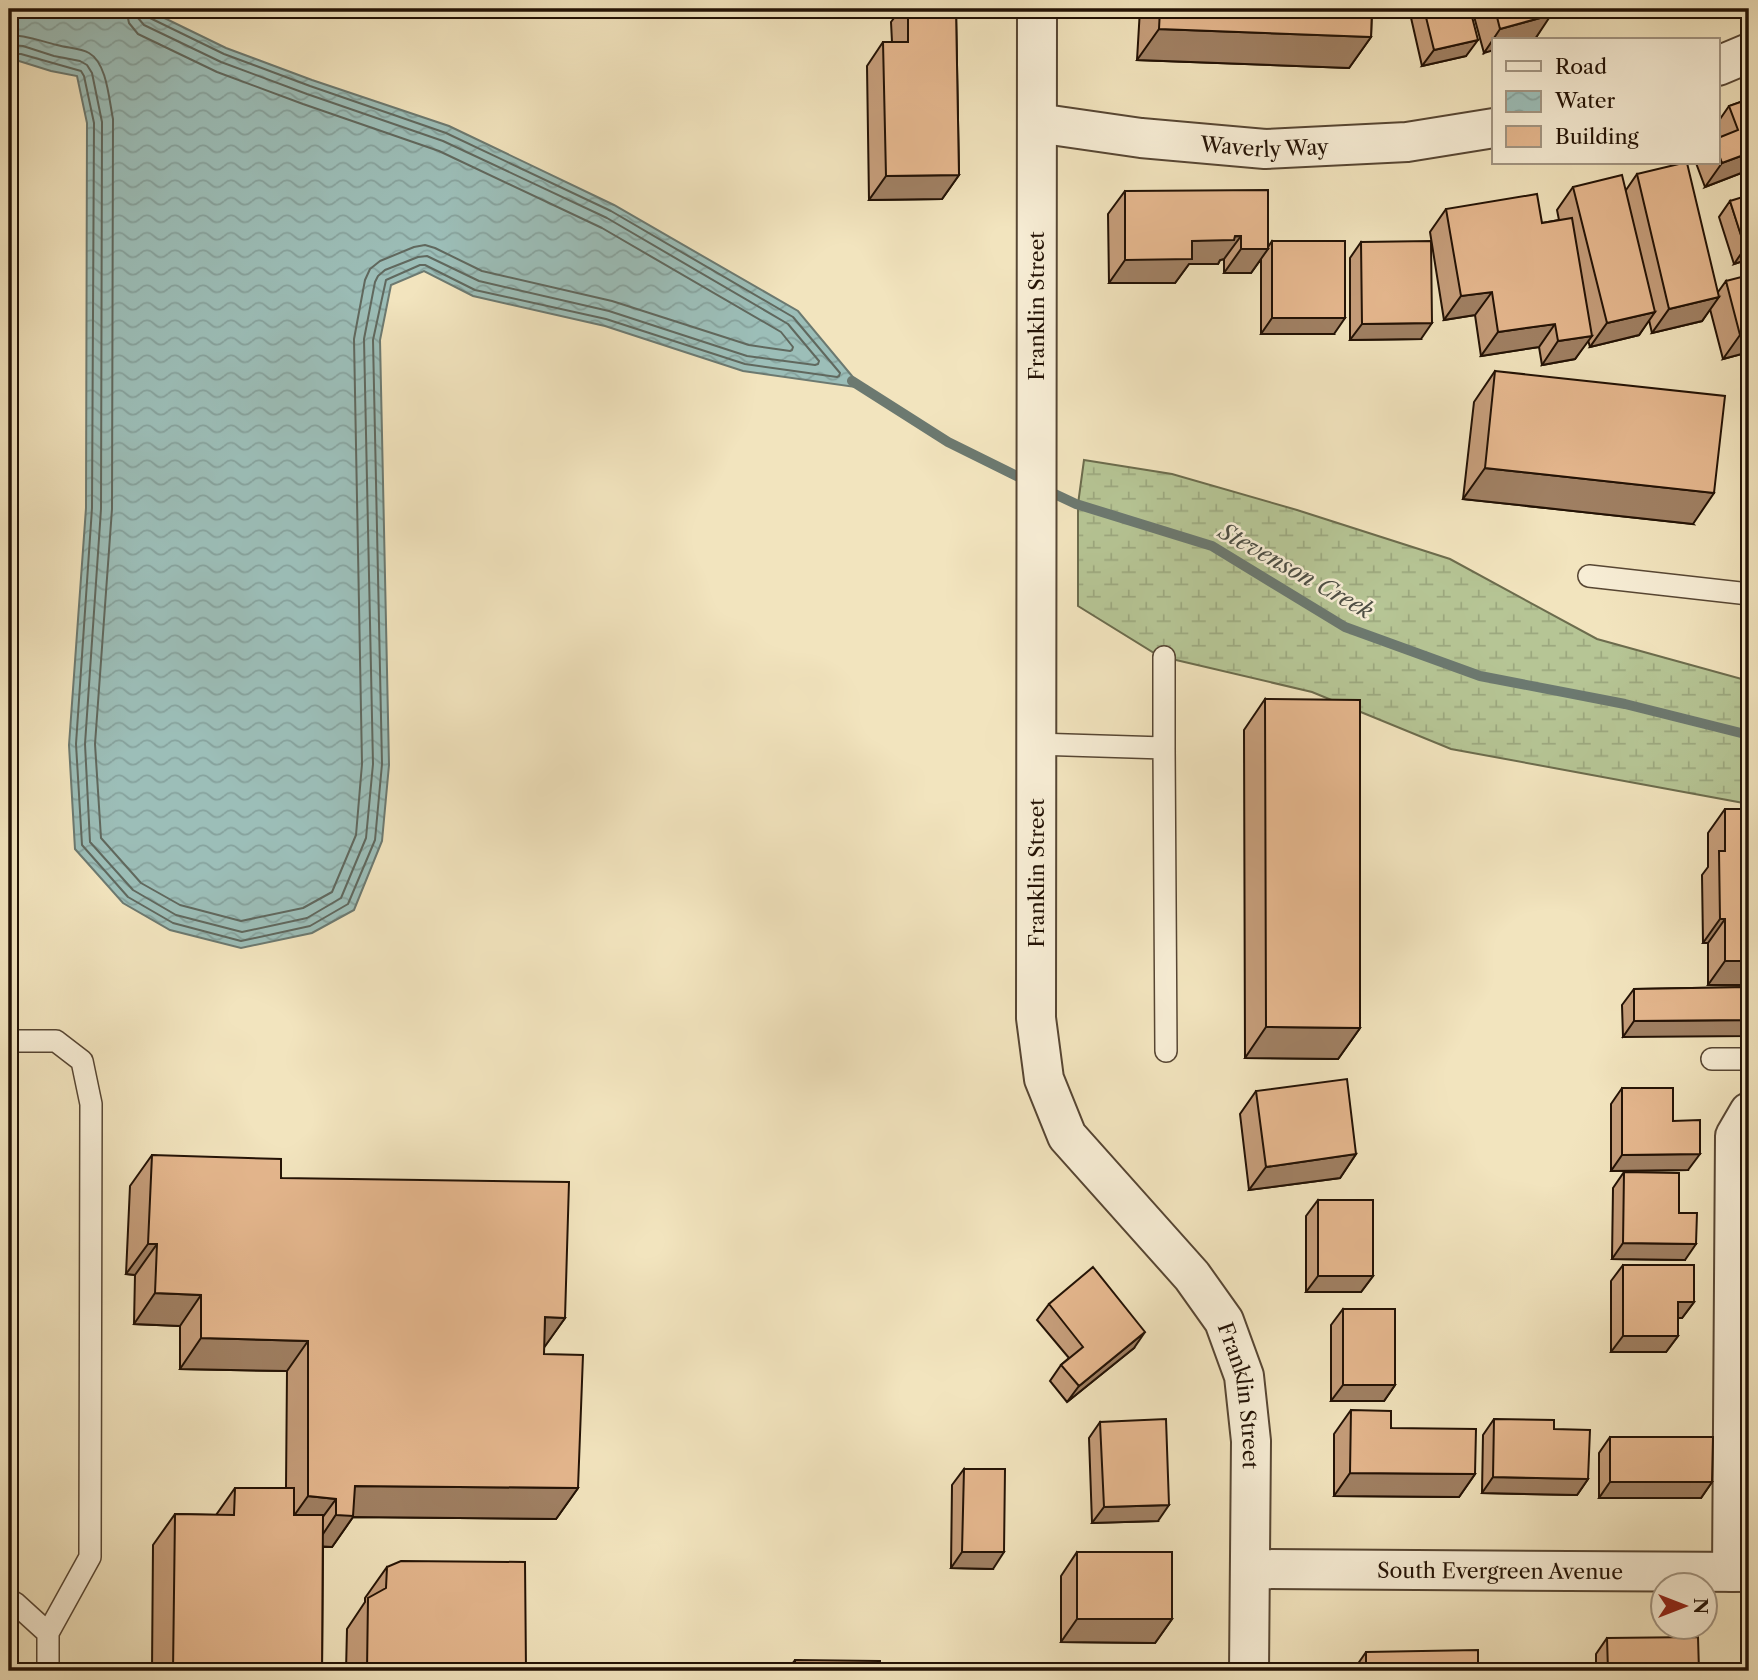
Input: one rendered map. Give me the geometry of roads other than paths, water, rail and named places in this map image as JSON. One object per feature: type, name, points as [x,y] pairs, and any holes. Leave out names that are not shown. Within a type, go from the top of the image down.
[{"type":"street","name":"Franklin Street","points":[[1037,9],[1036,1018],[1044,1079],[1067,1136],[1192,1276],[1224,1321],[1244,1376],[1251,1441],[1250,1671]]},
{"type":"street","points":[[1720,65],[1749,53]]},
{"type":"street","name":"Waverly Way","points":[[1037,122],[1141,138],[1265,149],[1407,142],[1492,128]]},
{"type":"street","points":[[1741,1572],[1735,1136],[1749,1112]]},
{"type":"street","name":"South Evergreen Avenue","points":[[1250,1569],[1741,1572]]},
{"type":"lane","points":[[1589,576],[1749,594]]},
{"type":"lane","points":[[1164,657],[1166,1051]]},
{"type":"lane","points":[[1035,744],[1164,748]]},
{"type":"lane","points":[[9,1041],[56,1041],[82,1061],[91,1104],[90,1557],[48,1633],[48,1671]]},
{"type":"lane","points":[[1712,1059],[1749,1059]]},
{"type":"lane","points":[[9,1603],[15,1603],[48,1633]]},
{"type":"water","points":[[9,9],[146,9],[226,48],[449,126],[614,205],[798,311],[862,388],[743,371],[605,326],[473,296],[424,271],[391,285],[380,340],[389,765],[382,841],[354,910],[312,933],[241,948],[170,930],[123,903],[75,849],[69,745],[86,508],[87,123],[77,76],[19,61],[9,61]]},
{"type":"waterway","name":"Stevenson Creek","points":[[852,381],[948,442],[1029,482]]},
{"type":"waterway","name":"Stevenson Creek","points":[[1044,489],[1076,504],[1212,546],[1345,627],[1480,676],[1625,704],[1749,735]]}]
